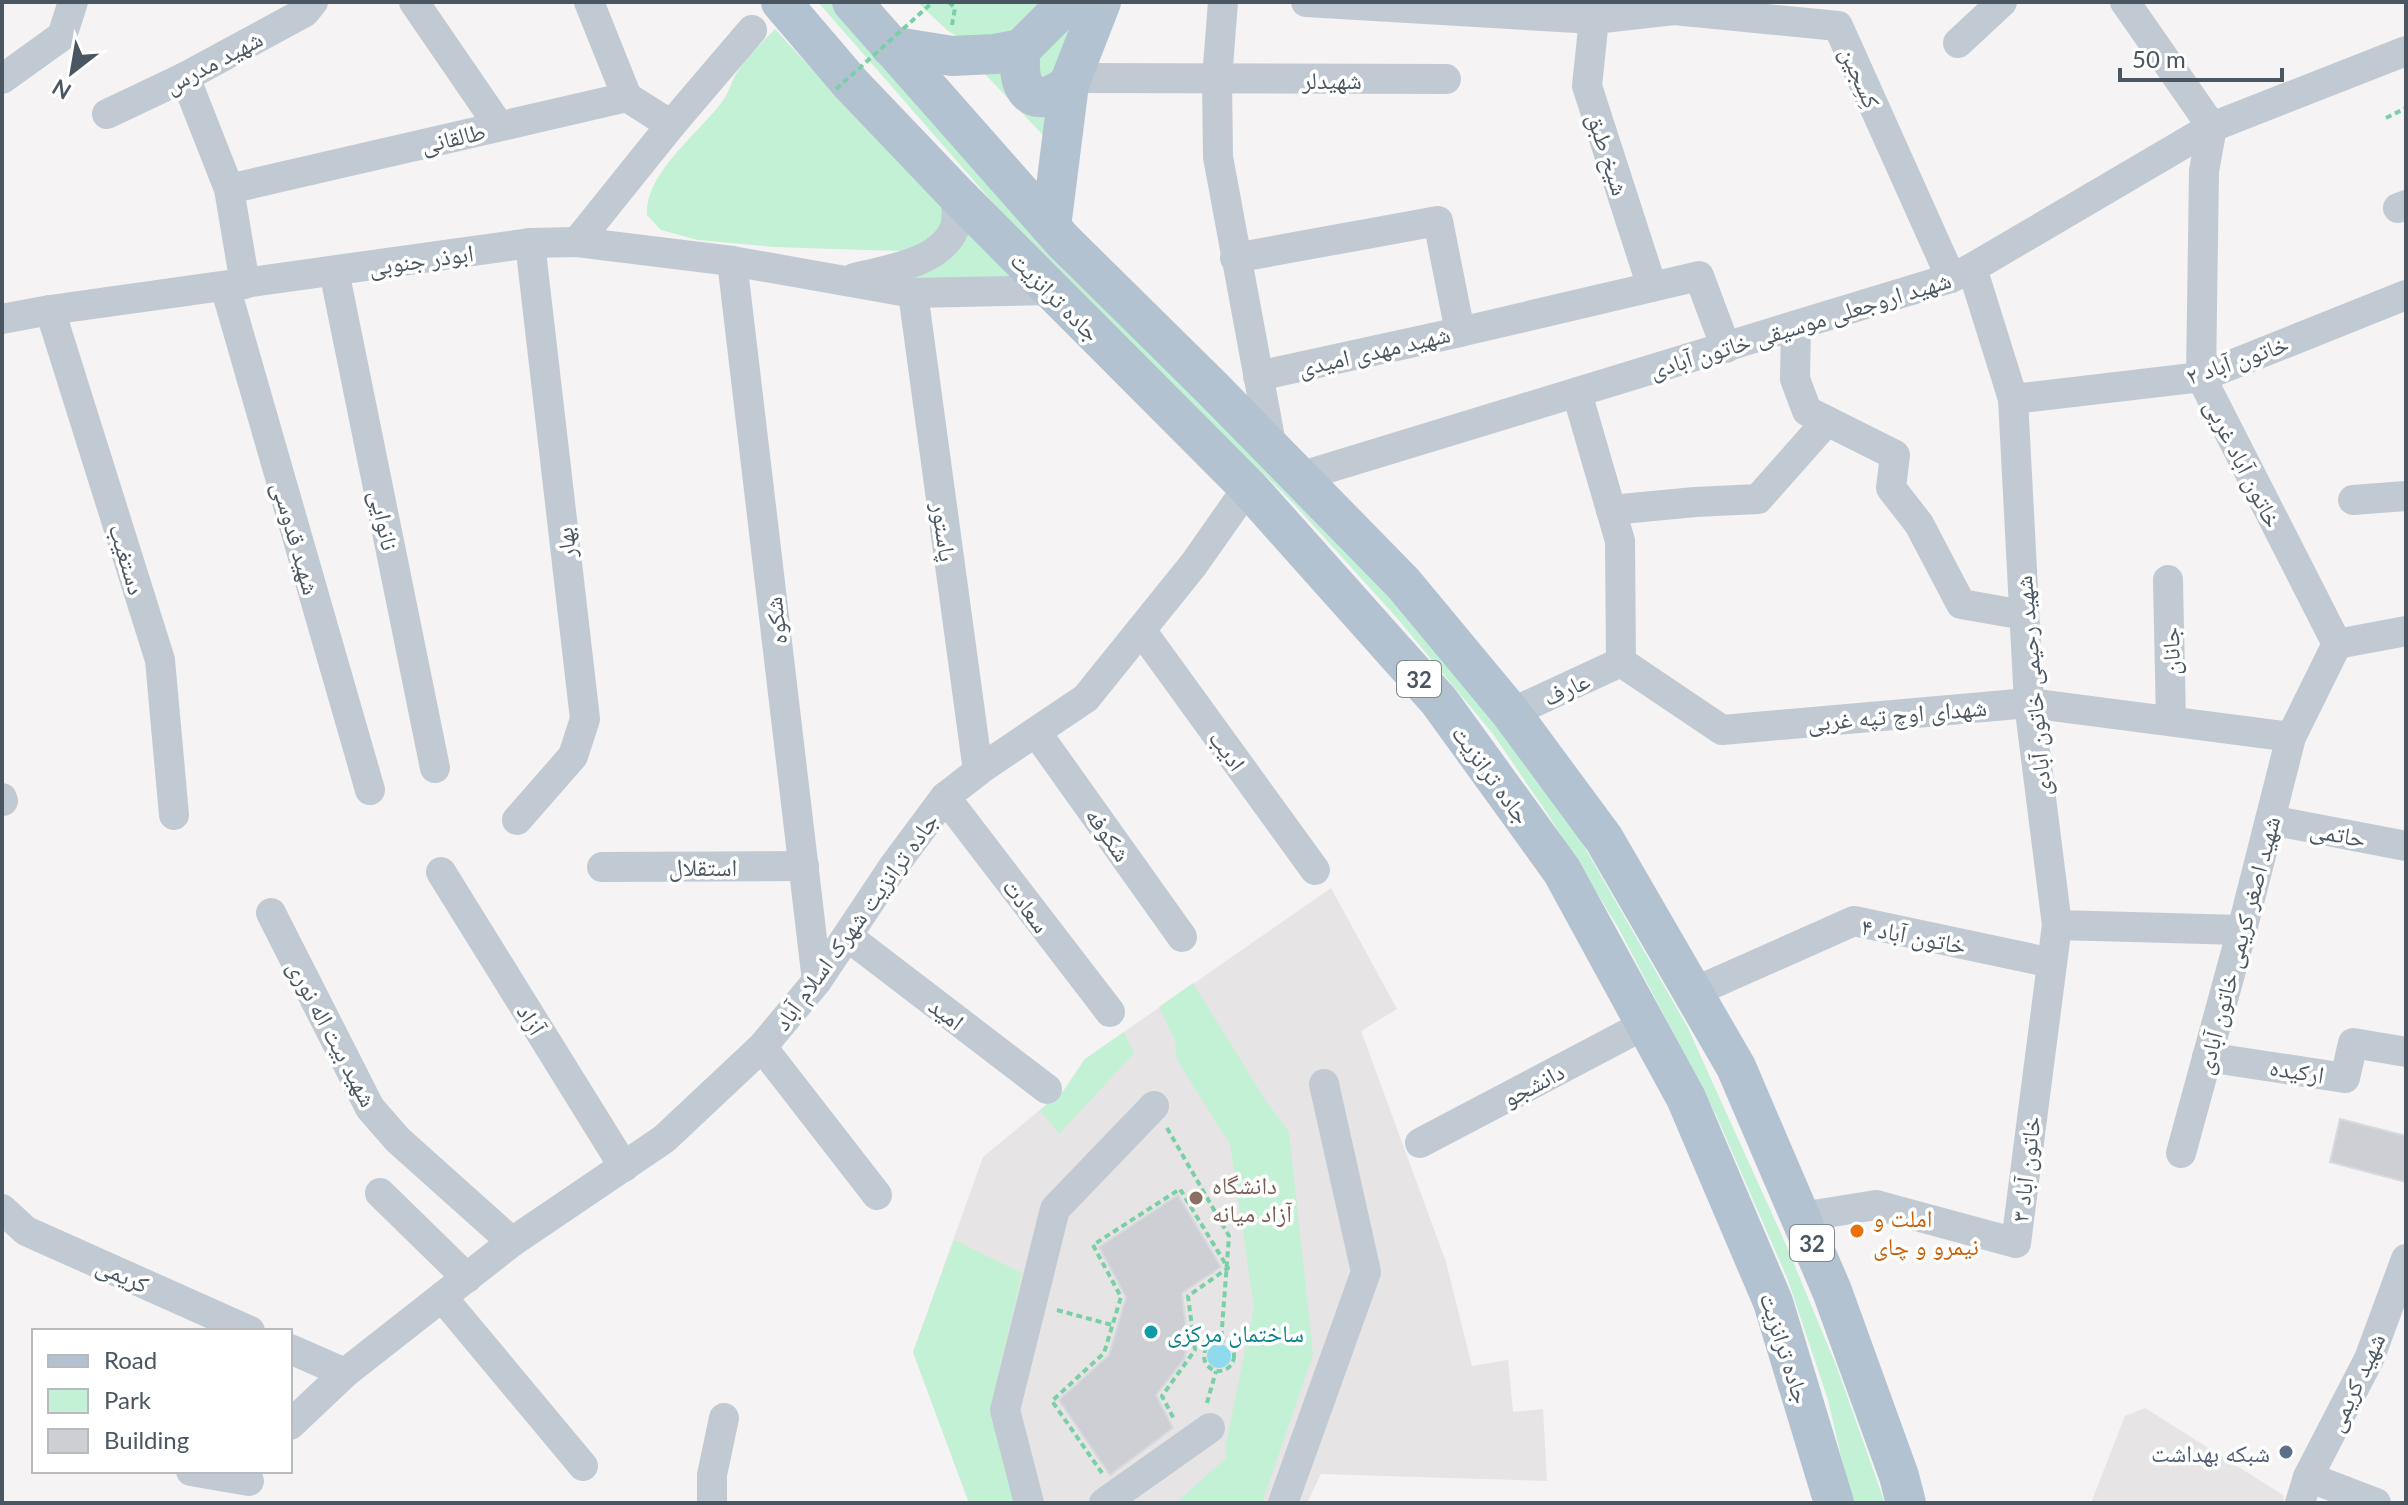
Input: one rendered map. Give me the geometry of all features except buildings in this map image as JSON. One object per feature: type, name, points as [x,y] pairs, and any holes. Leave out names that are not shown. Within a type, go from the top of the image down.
[{"type":"main road","name":"جاده ترانزیت","points":[[781,2],[851,84],[956,194],[1248,487],[1439,701],[1562,871],[1686,1098],[1773,1302],[1835,1501]]},
{"type":"main road","name":"جاده ترانزیت","points":[[852,2],[1051,227],[1403,583],[1511,713],[1604,839],[1736,1067],[1832,1291],[1901,1494]]},
{"type":"main road","points":[[890,46],[952,56],[1021,49],[1057,13],[1062,2]]},
{"type":"main road","points":[[1051,227],[1070,81],[1101,2]]},
{"type":"main road","points":[[1021,49],[1019,75],[1026,90],[1038,97],[1048,97],[1070,81]]},
{"type":"street","points":[[2,79],[62,36],[73,2]]},
{"type":"street","name":"شهید مدرس","points":[[107,114],[185,77],[305,12],[313,2]]},
{"type":"street","points":[[414,2],[499,126]]},
{"type":"street","points":[[589,2],[627,97],[671,125]]},
{"type":"street","points":[[1223,2],[1217,79],[1218,157],[1272,449]]},
{"type":"street","points":[[1306,2],[1594,19],[1675,6]]},
{"type":"street","points":[[1958,43],[2002,2]]},
{"type":"street","points":[[2125,2],[2212,127]]},
{"type":"street","name":"کِسِجین","points":[[1675,6],[1838,26],[1962,273]]},
{"type":"street","name":"شیخ طبق","points":[[1594,19],[1587,86],[1652,287]]},
{"type":"street","points":[[577,242],[752,30]]},
{"type":"street","name":"شهید اروجعلی موسیقی خاتون آبادی","points":[[1299,477],[1962,273],[2212,127],[2406,51]]},
{"type":"street","name":"شهید قدوسی","points":[[185,77],[229,189],[235,285],[370,790]]},
{"type":"street","name":"شهیدلر","points":[[1070,81],[1446,79]]},
{"type":"street","name":"طالقانی","points":[[229,189],[627,97]]},
{"type":"street","name":"خاتون آباد غربی","points":[[2212,127],[2204,171],[2201,377],[2337,644]]},
{"type":"street","points":[[841,281],[913,263],[928,256],[955,226],[956,194]]},
{"type":"street","name":"شهید مهدی امیدی","points":[[1235,258],[1438,221],[1460,332],[1258,376]]},
{"type":"street","name":"ابوذر جنوبی","points":[[2,319],[530,243],[577,242],[732,261],[913,293],[1050,290]]},
{"type":"street","name":"بهار","points":[[517,820],[573,756],[585,719],[530,243]]},
{"type":"street","name":"شکوه","points":[[732,261],[817,981]]},
{"type":"street","name":"نانوایی","points":[[334,271],[435,768]]},
{"type":"street","name":"شهید رحیمی خاتون آبادی","points":[[1962,273],[2013,399],[2029,703],[2057,925]]},
{"type":"street","points":[[1460,332],[1699,276],[1726,348]]},
{"type":"street","name":"پاستور","points":[[913,293],[978,771]]},
{"type":"street","name":"خاتون آباد ۲","points":[[2013,399],[2201,377],[2406,295]]},
{"type":"street","name":"دستغیب","points":[[50,310],[160,660],[174,815]]},
{"type":"street","points":[[1796,326],[1795,379],[1807,411],[1895,455],[1891,488],[1919,524],[1961,604],[2024,615]]},
{"type":"street","points":[[1577,393],[1620,541],[1621,662]]},
{"type":"street","points":[[1611,510],[1758,499],[1827,421]]},
{"type":"street","name":"جاده ترانزیت شهرک اسلام آباد","points":[[292,1423],[345,1373],[512,1242],[664,1139],[762,1047],[817,981],[893,867],[945,797],[1086,698],[1194,564],[1248,487]]},
{"type":"street","points":[[2353,500],[2406,496]]},
{"type":"street","name":"جانان","points":[[2168,580],[2171,721]]},
{"type":"street","name":"ادیب","points":[[1141,630],[1315,870]]},
{"type":"street","points":[[2291,737],[2337,644],[2406,631]]},
{"type":"street","name":"عارف","points":[[1511,713],[1621,662]]},
{"type":"street","name":"شهدای اوچ تپه غربی","points":[[1621,662],[1722,730],[2029,703],[2291,737]]},
{"type":"street","name":"شکوفه","points":[[1036,732],[1182,937]]},
{"type":"street","name":"شهید اصغر کریمی خاتون آبادی","points":[[2181,1153],[2291,737]]},
{"type":"street","name":"سعادت","points":[[945,797],[1110,1012]]},
{"type":"street","name":"حاتمی","points":[[2270,820],[2406,846]]},
{"type":"street","name":"استقلال","points":[[602,867],[804,866]]},
{"type":"street","name":"آزاد","points":[[441,872],[624,1167]]},
{"type":"street","name":"شهید بیت اله نوری","points":[[271,913],[370,1108],[398,1140],[512,1242]]},
{"type":"street","name":"خاتون آباد ۴","points":[[1694,992],[1854,921],[2052,963]]},
{"type":"street","points":[[2057,925],[2242,930]]},
{"type":"street","name":"خاتون آباد ۳","points":[[1801,1217],[1876,1205],[2016,1243],[2057,925]]},
{"type":"street","name":"امید","points":[[847,936],[1047,1089]]},
{"type":"street","name":"دانشجو","points":[[1420,1143],[1646,1024]]},
{"type":"street","name":"ارکیده","points":[[2207,1057],[2345,1078],[2353,1043],[2406,1052]]},
{"type":"street","points":[[762,1047],[877,1195]]},
{"type":"street","points":[[1283,1503],[1366,1272],[1324,1084]]},
{"type":"street","points":[[1029,1503],[1005,1410],[1055,1209],[1154,1106]]},
{"type":"street","points":[[380,1193],[467,1278]]},
{"type":"street","name":"کریمی","points":[[2,1209],[26,1231],[246,1329]]},
{"type":"street","name":"شهید کریمی","points":[[2304,1490],[2369,1359],[2406,1259]]},
{"type":"street","points":[[442,1297],[583,1466]]},
{"type":"street","points":[[292,1350],[345,1373]]},
{"type":"street","points":[[712,1503],[712,1475],[724,1418]]},
{"type":"street","points":[[1106,1493],[1207,1420]]},
{"type":"street","points":[[199,1473],[249,1485]]},
{"type":"street","points":[[2304,1490],[2376,1503]]},
{"type":"path","points":[[836,89],[933,2]]},
{"type":"path","points":[[949,2],[955,8]]},
{"type":"path","points":[[2386,118],[2406,108]]},
{"type":"path","points":[[1154,1106],[1229,1236],[1221,1341]]},
{"type":"path","points":[[1106,1493],[1052,1401],[1104,1353],[1121,1297],[1093,1245],[1180,1189],[1228,1268]]},
{"type":"path","points":[[1180,1431],[1162,1396],[1195,1350],[1188,1296],[1228,1268]]},
{"type":"path","points":[[1031,1303],[1112,1325]]},
{"type":"path","points":[[1221,1341],[1233,1349],[1234,1360],[1228,1369],[1216,1371],[1205,1364],[1204,1352],[1212,1342],[1221,1341]]},
{"type":"path","points":[[1195,1350],[1204,1352]]},
{"type":"path","points":[[1207,1420],[1216,1371]]},
{"type":"shaded area","name":"دانشگاه آزاد میانه","points":[[1331,888],[1397,1009],[1361,1031],[1446,1262],[1472,1366],[1508,1360],[1513,1412],[1543,1409],[1547,1481],[1321,1474],[1307,1503],[969,1503],[913,1352],[983,1157],[1064,1090],[1085,1059]]},
{"type":"shaded area","points":[[2145,1408],[2283,1495],[2284,1503],[2091,1503],[2125,1416]]},
{"type":"green space","points":[[818,2],[831,2],[896,76],[1329,526],[1463,677],[1573,827],[1687,1026],[1787,1247],[1836,1365],[1885,1503],[1852,1503],[1828,1400],[1788,1280],[1717,1117],[1618,927],[1549,816],[1493,734],[1397,618],[1294,504],[1023,237]]},
{"type":"green space","points":[[917,2],[1045,2],[1024,28],[966,41],[948,31]]},
{"type":"green space","points":[[1083,2],[1056,70],[1041,87],[1036,58]]},
{"type":"green space","points":[[775,29],[948,210],[947,219],[926,242],[904,251],[774,247],[698,240],[661,230],[647,215],[655,183],[665,168],[726,96],[742,65]]},
{"type":"green space","points":[[997,66],[1050,107],[1043,135],[980,69]]},
{"type":"green space","points":[[969,221],[1029,283],[882,280]]},
{"type":"green space","points":[[1193,983],[1264,1098],[1289,1132],[1313,1354],[1262,1503],[1176,1503],[1227,1457],[1225,1448],[1254,1308],[1230,1144],[1177,1060],[1175,1040],[1159,1007]]},
{"type":"green space","points":[[1124,1032],[1134,1053],[1059,1134],[1040,1110],[1064,1090],[1085,1059]]},
{"type":"green space","points":[[954,1240],[1022,1273],[991,1404],[1014,1503],[969,1503],[913,1352]]},
{"type":"water","points":[[1219,1344],[1230,1351],[1231,1356],[1224,1367],[1219,1368],[1208,1361],[1207,1356],[1214,1345]]},
{"type":"place","name":"دانشگاه آزاد میانه","points":[[1196,1198]]},
{"type":"place","name":"املت و نیمرو و چای","points":[[1857,1231]]},
{"type":"place","name":"ساختمان مرکزی","points":[[1151,1332]]},
{"type":"place","name":"شبکه بهداشت","points":[[2286,1452]]}]
